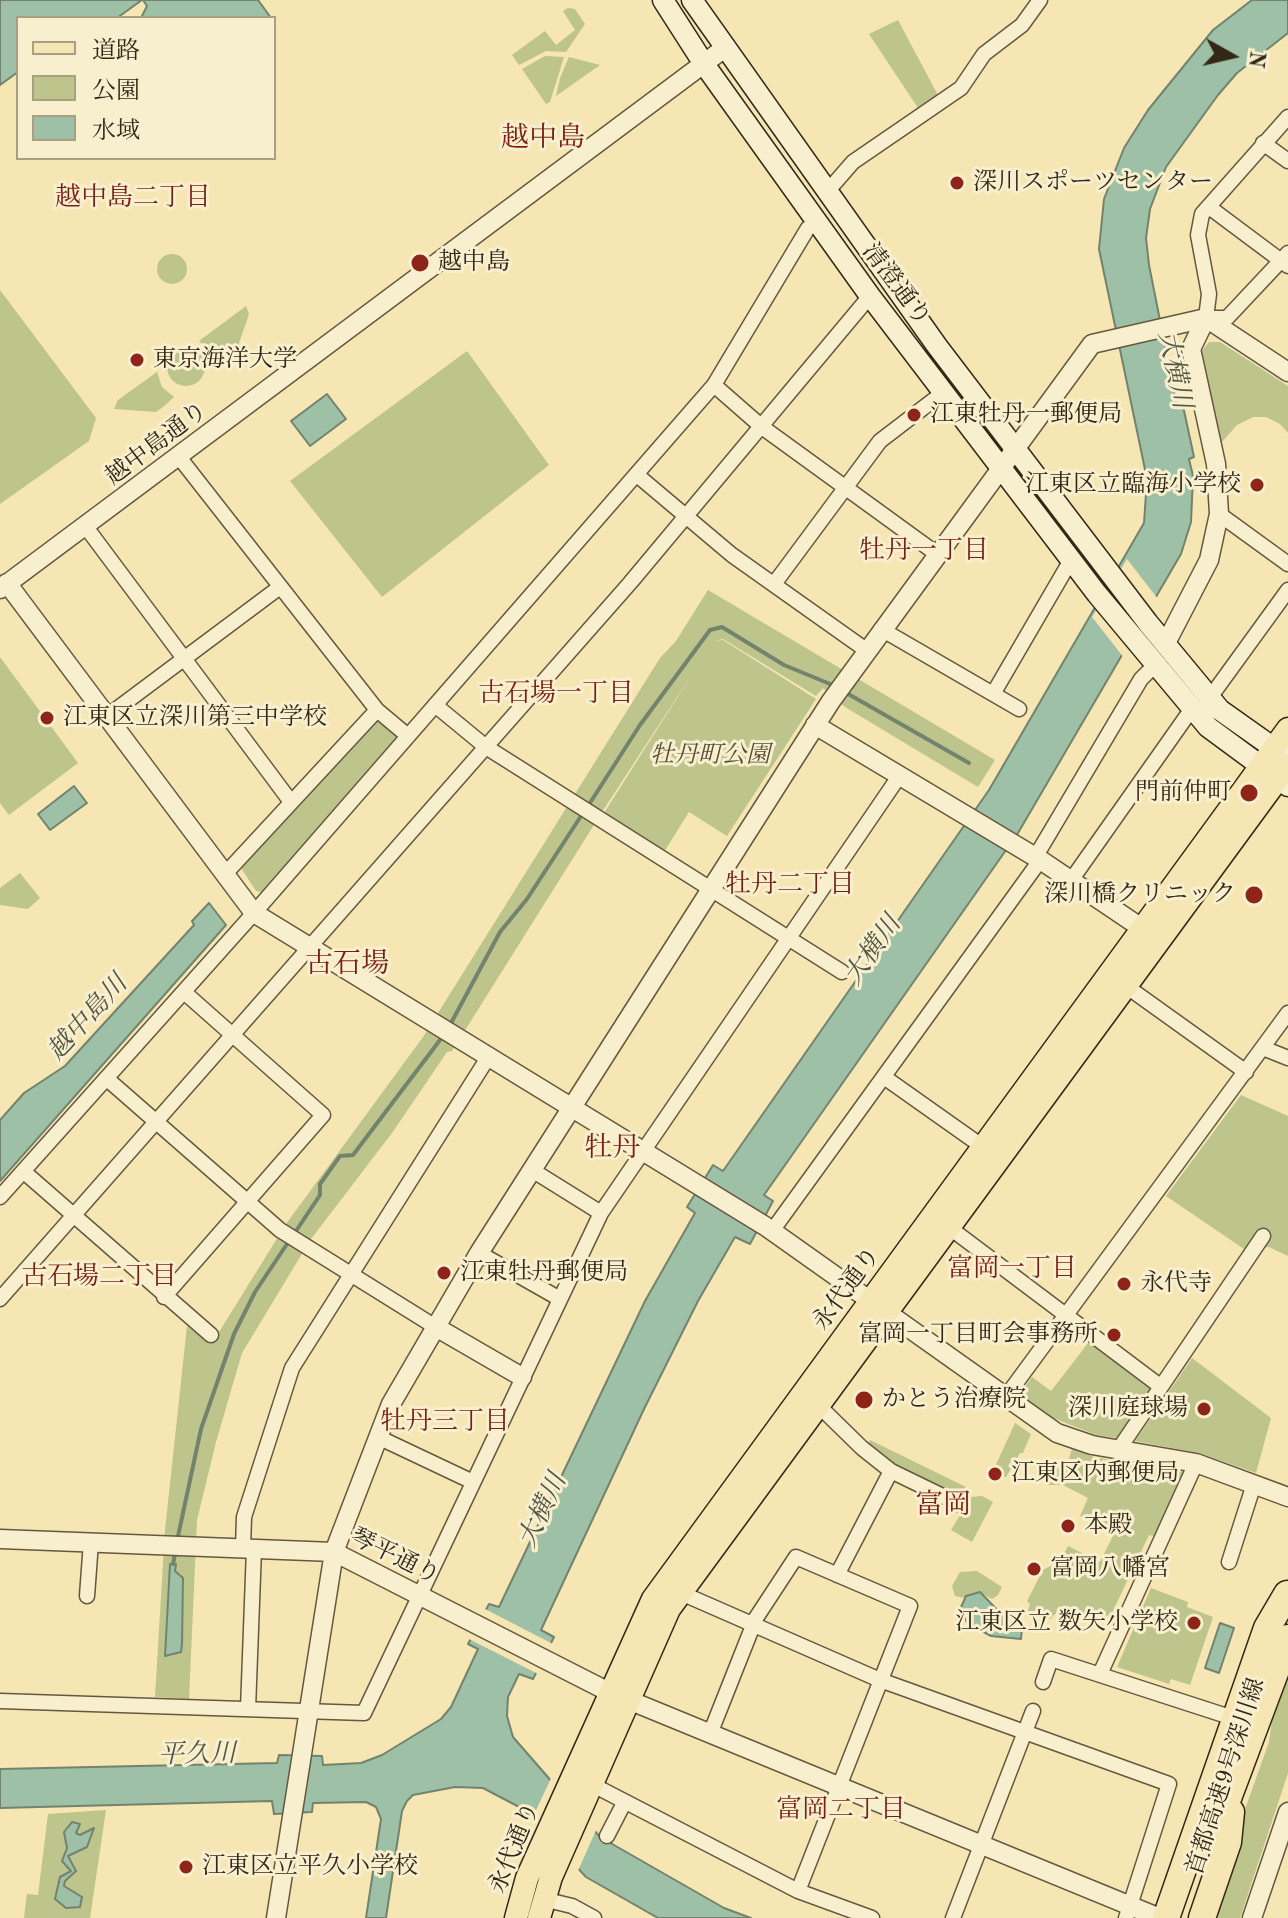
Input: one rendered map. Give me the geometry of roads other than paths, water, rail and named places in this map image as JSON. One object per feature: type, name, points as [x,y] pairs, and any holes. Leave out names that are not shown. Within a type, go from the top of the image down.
[{"type":"highway","points":[[1166,1918],[1267,1628],[1287,1592]]},
{"type":"highway","name":"首都高速9号深川線","points":[[1178,1918],[1287,1592]]},
{"type":"highway","name":"首都高速9号深川線","points":[[1185,1918],[1288,1638]]},
{"type":"highway","points":[[1202,1918],[1228,1842],[1232,1821],[1228,1797]]},
{"type":"main road","name":"清澄通り","points":[[663,0],[811,222],[1097,594],[1141,631]]},
{"type":"main road","name":"清澄通り","points":[[692,0],[937,346],[1112,575],[1141,631]]},
{"type":"main road","points":[[1141,631],[1165,645],[1209,699],[1279,767]]},
{"type":"main road","points":[[1141,631],[1155,665],[1191,710],[1279,767]]},
{"type":"main road","name":"永代通り","points":[[516,1918],[527,1878],[565,1794],[618,1695],[681,1593],[819,1406],[878,1308],[983,1147],[1118,980],[1279,767],[1288,729]]},
{"type":"main road","name":"永代通り","points":[[541,1908],[593,1785],[618,1695],[653,1599],[878,1308],[950,1228],[1118,980],[1143,929],[1279,767]]},
{"type":"street","points":[[0,1197],[254,913],[714,385],[826,193],[853,162],[961,88],[984,54],[1022,25],[1040,0]]},
{"type":"street","name":"越中島通り","points":[[4,586],[726,47]]},
{"type":"street","points":[[1165,645],[1209,560],[1219,514],[1216,464],[1191,349],[1206,318],[1209,294],[1198,235],[1202,214],[1288,117]]},
{"type":"street","points":[[1263,143],[1288,161]]},
{"type":"street","points":[[276,1918],[300,1749],[334,1552],[391,1404],[479,1253],[815,725],[881,629],[1003,469],[1086,350],[1114,337],[1206,318],[1227,318],[1286,260],[1209,207]]},
{"type":"street","points":[[0,1299],[312,949],[762,427],[870,296]]},
{"type":"street","points":[[1206,318],[1288,372]]},
{"type":"street","points":[[714,385],[762,427],[937,554]]},
{"type":"street","points":[[774,584],[880,441],[944,392]]},
{"type":"street","points":[[179,457],[377,710],[408,736]]},
{"type":"street","points":[[637,475],[685,517],[866,650]]},
{"type":"street","points":[[1219,514],[1288,564]]},
{"type":"street","points":[[86,527],[291,802]]},
{"type":"street","points":[[993,694],[1071,560]]},
{"type":"street","points":[[4,586],[254,913],[769,1228],[1057,1433],[1092,1445],[1196,1463],[1288,1497]]},
{"type":"street","points":[[106,717],[280,587]]},
{"type":"street","points":[[1209,699],[1288,590]]},
{"type":"street","points":[[881,629],[1019,709]]},
{"type":"street","points":[[769,1228],[884,1077],[1036,866],[1036,856],[1141,679],[1155,665]]},
{"type":"street","points":[[435,705],[486,747],[842,972]]},
{"type":"street","points":[[225,874],[377,710]]},
{"type":"street","points":[[1072,879],[1191,710]]},
{"type":"street","points":[[815,725],[1036,856],[1143,929]]},
{"type":"street","points":[[0,1701],[364,1713],[601,1213],[900,775]]},
{"type":"street","points":[[1118,980],[1246,1072]]},
{"type":"street","points":[[164,1297],[323,1115],[184,992]]},
{"type":"street","points":[[1005,1398],[1288,1013]]},
{"type":"street","points":[[1263,1048],[1288,1058]]},
{"type":"street","points":[[248,1709],[248,1548],[244,1517],[292,1368],[489,1056]]},
{"type":"street","points":[[884,1077],[983,1147]]},
{"type":"street","points":[[106,1078],[280,1230],[522,1377]]},
{"type":"street","points":[[532,1170],[601,1213]]},
{"type":"street","points":[[23,1171],[211,1335]]},
{"type":"street","points":[[950,1228],[1160,1386]]},
{"type":"street","points":[[1119,1449],[1263,1236]]},
{"type":"street","points":[[479,1253],[560,1299]]},
{"type":"street","points":[[819,1406],[891,1471],[961,1505]]},
{"type":"street","points":[[380,1438],[473,1482]]},
{"type":"street","points":[[1100,1674],[1196,1463]]},
{"type":"street","points":[[837,1575],[891,1471]]},
{"type":"street","points":[[1229,1562],[1254,1484]]},
{"type":"street","name":"琴平通り","points":[[0,1539],[334,1552],[618,1695],[979,1845],[1127,1912],[1160,1918]]},
{"type":"street","points":[[87,1596],[91,1542]]},
{"type":"street","points":[[710,1734],[752,1627],[796,1557],[910,1606],[798,1891]]},
{"type":"street","points":[[681,1593],[752,1627],[880,1680],[1169,1784],[1127,1912]]},
{"type":"street","points":[[1043,1682],[1051,1659],[1230,1717]]},
{"type":"street","points":[[953,1918],[1033,1711]]},
{"type":"street","points":[[593,1785],[798,1891],[872,1918]]},
{"type":"street","points":[[607,1836],[624,1803]]},
{"type":"street","points":[[1252,1918],[1288,1812]]},
{"type":"street","points":[[541,1908],[572,1906],[594,1918]]},
{"type":"water","points":[[0,0],[142,0],[120,16],[16,16],[16,73],[0,85]]},
{"type":"water","points":[[143,0],[258,0],[270,16],[142,16],[147,6]]},
{"type":"water","points":[[1252,0],[1288,0],[1288,33],[1237,73],[1166,167],[1150,209],[1146,238],[1177,406],[1183,406],[1194,457],[1189,459],[1193,476],[1191,522],[1181,554],[1018,833],[764,1195],[773,1201],[750,1244],[735,1237],[698,1301],[644,1409],[541,1630],[554,1637],[533,1679],[519,1674],[508,1697],[507,1716],[513,1737],[600,1837],[724,1908],[751,1918],[658,1918],[586,1877],[523,1809],[483,1788],[455,1787],[413,1795],[407,1801],[402,1811],[386,1918],[366,1918],[381,1819],[376,1807],[366,1802],[313,1803],[312,1812],[274,1814],[272,1801],[0,1808],[0,1769],[277,1763],[279,1755],[322,1756],[323,1765],[361,1763],[382,1755],[441,1719],[451,1707],[478,1649],[468,1644],[489,1604],[499,1607],[645,1301],[695,1213],[687,1207],[713,1165],[723,1171],[989,790],[1144,523],[1147,479],[1099,249],[1104,199],[1124,148],[1148,110],[1213,30]]},
{"type":"water","points":[[327,394],[346,419],[310,446],[291,421]]},
{"type":"water","points":[[74,786],[87,803],[50,830],[38,814]]},
{"type":"water","points":[[209,903],[226,925],[0,1181],[0,1120],[24,1093],[65,1066],[194,925],[192,921]]},
{"type":"water","points":[[170,1564],[176,1564],[175,1571],[183,1578],[182,1644],[181,1652],[165,1656]]},
{"type":"water","points":[[980,1592],[1006,1619],[1022,1628],[1021,1639],[991,1636],[967,1623],[961,1607],[966,1596]]},
{"type":"water","points":[[1220,1623],[1234,1628],[1219,1673],[1205,1668]]},
{"type":"water","points":[[72,1822],[80,1824],[76,1833],[80,1835],[94,1828],[87,1847],[68,1856],[76,1871],[64,1886],[82,1897],[80,1907],[66,1908],[55,1899],[60,1877],[71,1871],[62,1861],[67,1848],[64,1832]]},
{"type":"waterway","points":[[588,806],[640,725],[710,630],[722,627],[784,665],[835,686]]},
{"type":"waterway","points":[[843,691],[969,763]]},
{"type":"waterway","points":[[450,1025],[500,932],[527,899],[583,813]]},
{"type":"waterway","points":[[294,1234],[320,1195],[320,1184],[340,1156],[353,1155],[443,1036]]},
{"type":"waterway","points":[[177,1541],[201,1429],[234,1334],[255,1292],[289,1241]]},
{"type":"waterway","points":[[173,1564],[176,1549]]},
{"type":"place","name":"深川スポーツセンター","points":[[957,183]]},
{"type":"place","name":"越中島","points":[[420,263]]},
{"type":"place","name":"東京海洋大学","points":[[137,360]]},
{"type":"place","name":"江東牡丹一郵便局","points":[[914,415]]},
{"type":"place","name":"江東区立臨海小学校","points":[[1257,485]]},
{"type":"place","name":"江東区立深川第三中学校","points":[[47,718]]},
{"type":"place","name":"門前仲町","points":[[1249,793]]},
{"type":"place","name":"深川橋クリニック","points":[[1254,895]]},
{"type":"place","name":"江東牡丹郵便局","points":[[444,1273]]},
{"type":"place","name":"永代寺","points":[[1124,1284]]},
{"type":"place","name":"富岡一丁目町会事務所","points":[[1114,1335]]},
{"type":"place","name":"かとう治療院","points":[[864,1400]]},
{"type":"place","name":"深川庭球場","points":[[1204,1409]]},
{"type":"place","name":"江東区内郵便局","points":[[995,1474]]},
{"type":"place","name":"本殿","points":[[1068,1526]]},
{"type":"place","name":"富岡八幡宮","points":[[1034,1569]]},
{"type":"place","name":"江東区立 数矢小学校","points":[[1194,1623]]},
{"type":"place","name":"江東区立平久小学校","points":[[186,1867]]},
{"type":"district","name":"越中島","points":[[543,139]]},
{"type":"district","name":"越中島二丁目","points":[[133,198]]},
{"type":"district","name":"牡丹一丁目","points":[[924,551]]},
{"type":"district","name":"古石場一丁目","points":[[556,694]]},
{"type":"district","name":"牡丹二丁目","points":[[790,885]]},
{"type":"district","name":"古石場","points":[[347,965]]},
{"type":"district","name":"牡丹","points":[[612,1149]]},
{"type":"district","name":"富岡一丁目","points":[[1012,1269]]},
{"type":"district","name":"古石場二丁目","points":[[99,1277]]},
{"type":"district","name":"牡丹三丁目","points":[[445,1422]]},
{"type":"district","name":"富岡","points":[[943,1506]]},
{"type":"district","name":"富岡二丁目","points":[[841,1810]]},
{"type":"water label","name":"大横川","points":[[1174,370]]},
{"type":"water label","name":"大横川","points":[[873,951]]},
{"type":"water label","name":"越中島川","points":[[88,1018]]},
{"type":"water label","name":"大横川","points":[[543,1511]]},
{"type":"water label","name":"平久川","points":[[197,1755]]},
{"type":"park label","name":"牡丹町公園","points":[[710,756]]}]
